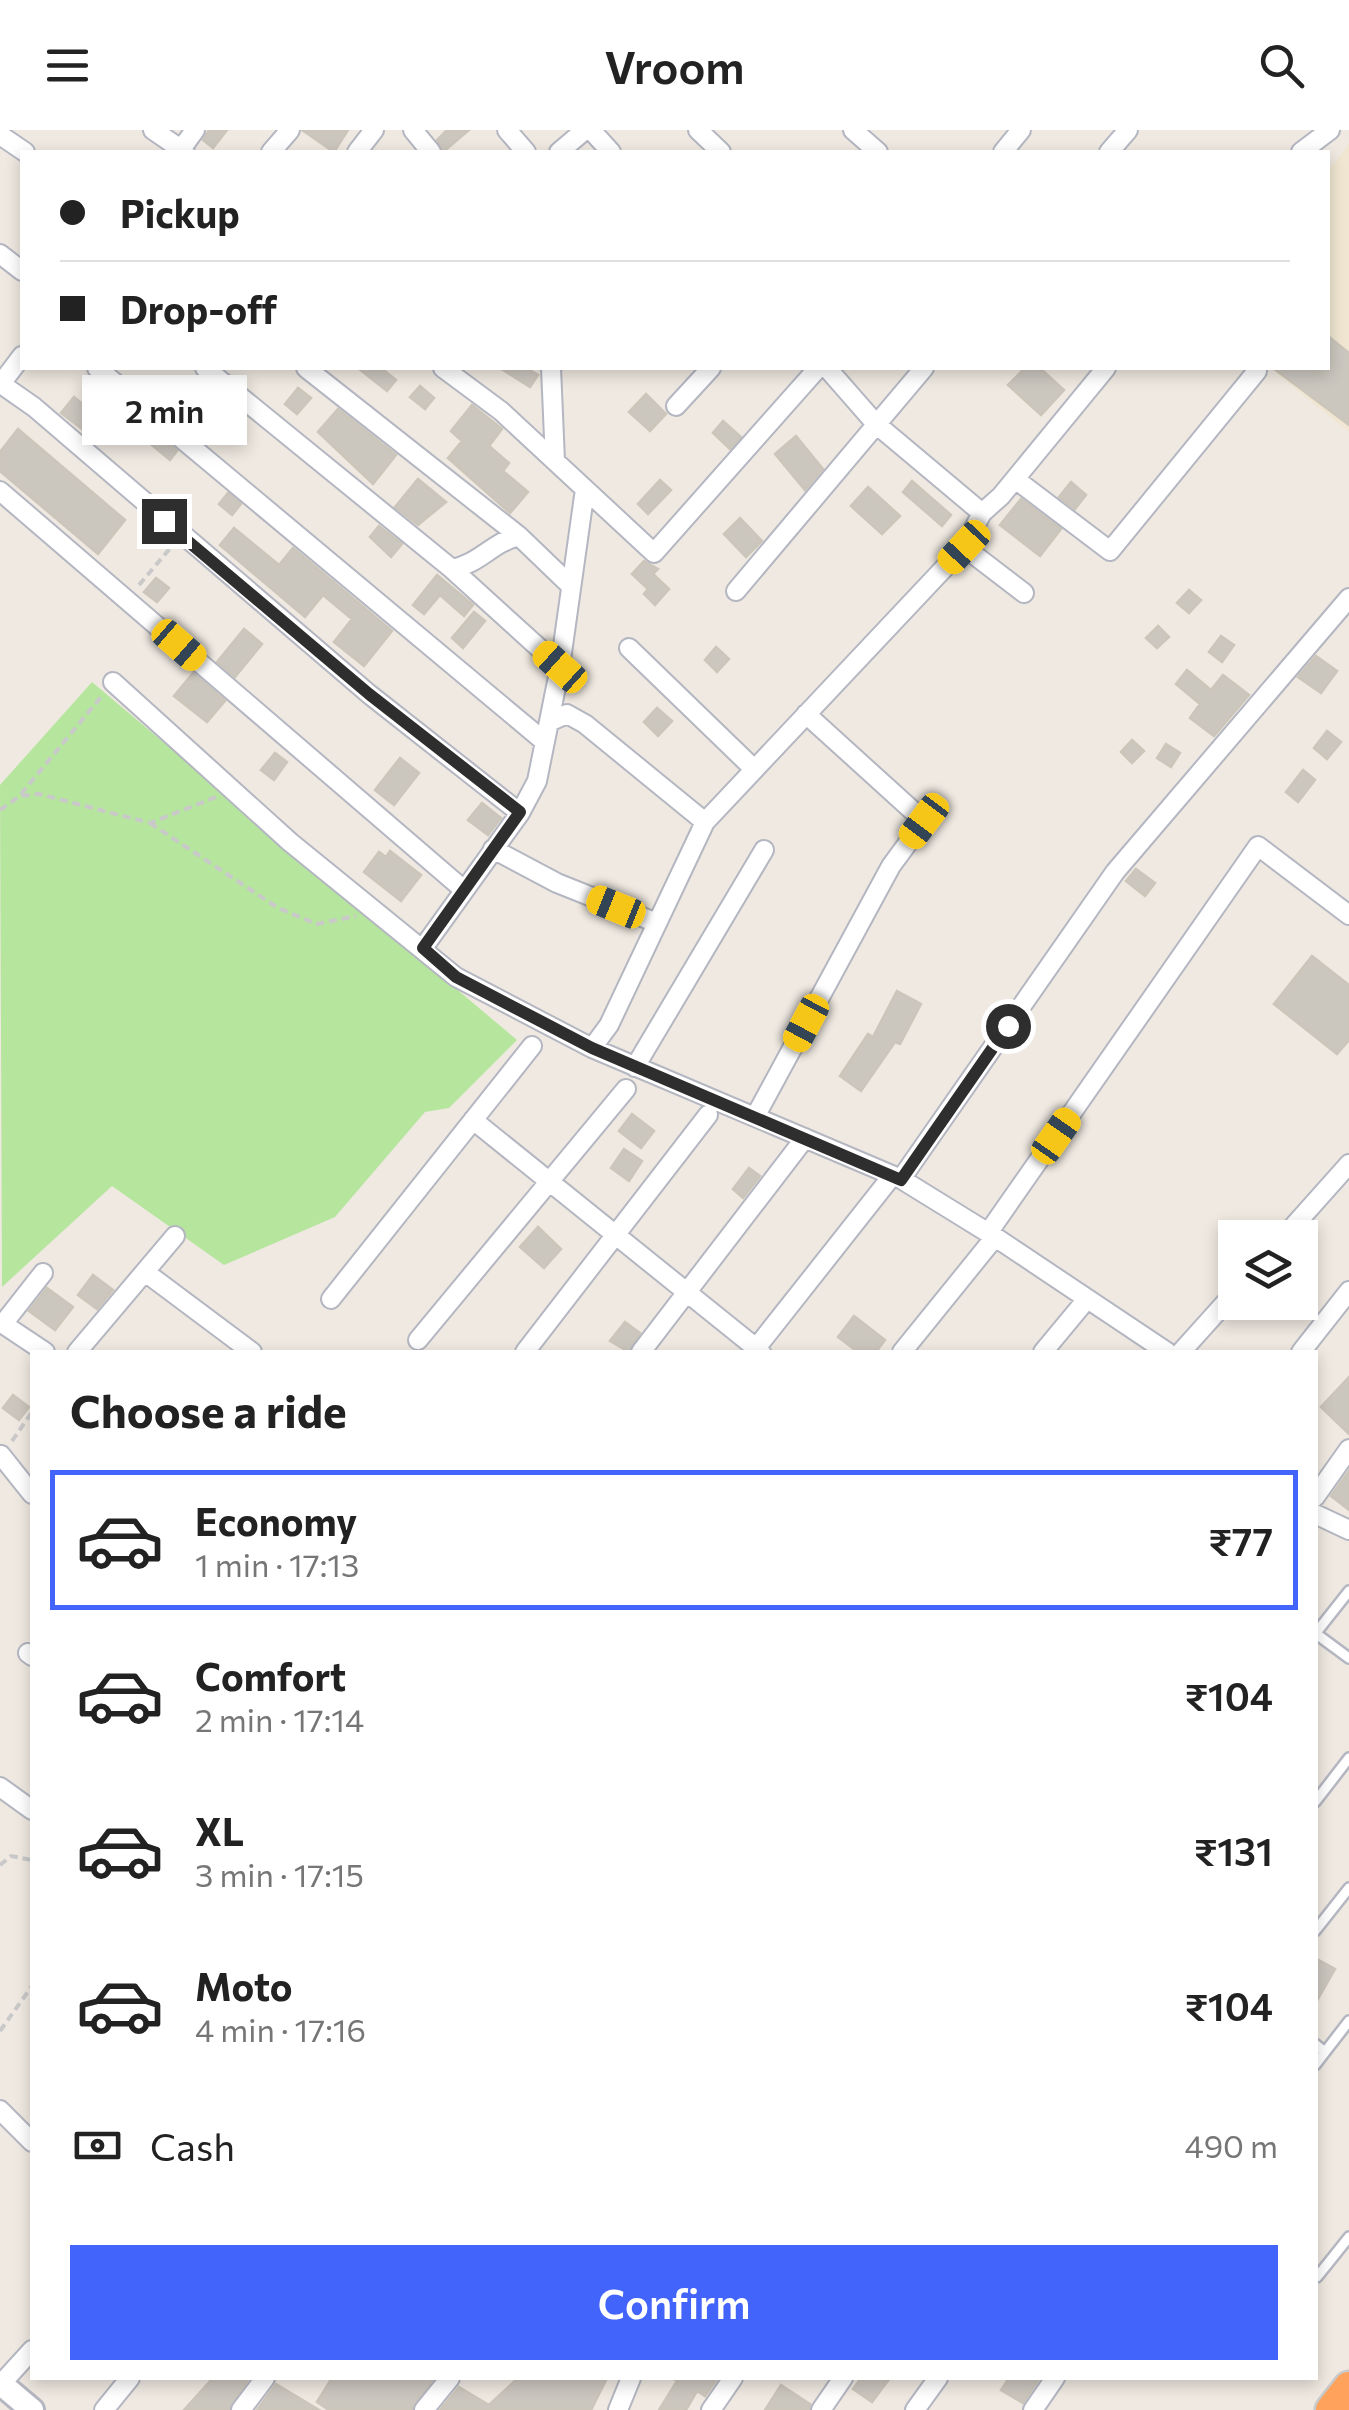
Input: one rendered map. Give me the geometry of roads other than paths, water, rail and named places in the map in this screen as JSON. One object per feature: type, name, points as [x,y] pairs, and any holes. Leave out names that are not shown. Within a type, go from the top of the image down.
[{"type":"highway","points":[[1331,2410],[1349,2387]]},
{"type":"street","points":[[154,130],[179,150]]},
{"type":"street","points":[[273,150],[290,130]]},
{"type":"street","points":[[359,150],[374,130]]},
{"type":"street","points":[[412,130],[429,150]]},
{"type":"street","points":[[506,130],[524,150]]},
{"type":"street","points":[[562,150],[588,130],[610,150]]},
{"type":"street","points":[[698,130],[719,150]]},
{"type":"street","points":[[1004,150],[1021,130]]},
{"type":"street","points":[[1111,150],[1128,130]]},
{"type":"street","points":[[1304,150],[1330,130]]},
{"type":"street","points":[[855,131],[876,150]]},
{"type":"street","points":[[0,135],[22,150]]},
{"type":"street","points":[[0,254],[20,269]]},
{"type":"street","points":[[20,358],[2,378],[369,694],[520,812]]},
{"type":"street","points":[[99,370],[544,742]]},
{"type":"street","points":[[208,370],[452,568],[560,667]]},
{"type":"street","points":[[309,370],[519,536],[571,586]]},
{"type":"street","points":[[445,370],[501,412],[654,553],[816,370]]},
{"type":"street","points":[[551,370],[554,461]]},
{"type":"street","points":[[676,406],[710,370]]},
{"type":"street","points":[[828,370],[876,424],[982,513]]},
{"type":"street","points":[[736,592],[922,370]]},
{"type":"street","points":[[592,1048],[609,1025],[705,822],[964,547],[982,513],[1104,370]]},
{"type":"street","points":[[1014,479],[1110,551],[1257,371]]},
{"type":"street","points":[[423,948],[520,812],[536,781],[560,667],[585,489]]},
{"type":"street","points":[[0,491],[464,890]]},
{"type":"street","points":[[452,568],[470,566],[504,540],[519,536]]},
{"type":"street","points":[[964,547],[1024,594]]},
{"type":"street","points":[[758,1350],[896,1178],[1115,872],[1349,598]]},
{"type":"street","points":[[628,648],[754,769]]},
{"type":"street","points":[[113,682],[235,793],[456,977],[592,1048],[896,1178],[992,1235],[1164,1350]]},
{"type":"street","points":[[548,722],[568,714],[585,724],[705,822]]},
{"type":"street","points":[[756,1117],[890,866],[924,821],[806,714]]},
{"type":"street","points":[[904,1350],[992,1235],[1258,846],[1349,915]]},
{"type":"street","points":[[493,849],[557,883],[657,924]]},
{"type":"street","points":[[635,1066],[764,850]]},
{"type":"street","points":[[331,1299],[532,1046]]},
{"type":"street","points":[[418,1340],[626,1089]]},
{"type":"street","points":[[526,1350],[708,1115]]},
{"type":"street","points":[[473,1120],[756,1350]]},
{"type":"street","points":[[643,1350],[805,1138]]},
{"type":"street","points":[[1300,1220],[1349,1164]]},
{"type":"street","points":[[80,1350],[176,1236]]},
{"type":"street","points":[[145,1272],[249,1350]]},
{"type":"street","points":[[42,1350],[2,1323],[43,1274]]},
{"type":"street","points":[[1303,1350],[1349,1291]]},
{"type":"street","points":[[1045,1350],[1087,1299]]},
{"type":"street","points":[[1183,1350],[1218,1311]]},
{"type":"street","points":[[1318,1493],[1349,1449]]},
{"type":"street","points":[[2,1455],[30,1491]]},
{"type":"street","points":[[1318,1515],[1349,1530]]},
{"type":"street","points":[[0,1787],[30,1809]]},
{"type":"street","points":[[0,2110],[29,2132]]},
{"type":"street","points":[[28,2409],[1,2383],[30,2352]]},
{"type":"street","points":[[104,2410],[128,2380]]},
{"type":"street","points":[[241,2410],[263,2380]]},
{"type":"street","points":[[424,2410],[448,2380]]},
{"type":"street","points":[[618,2410],[630,2380]]},
{"type":"street","points":[[711,2410],[732,2380]]},
{"type":"street","points":[[821,2410],[842,2380]]},
{"type":"street","points":[[915,2410],[937,2380]]},
{"type":"street","points":[[1034,2410],[1054,2380]]},
{"type":"lane","points":[[1318,1630],[1349,1591]]},
{"type":"lane","points":[[1318,1636],[1349,1658]]},
{"type":"lane","points":[[1318,1798],[1349,1758]]},
{"type":"lane","points":[[1318,1927],[1349,1888]]},
{"type":"lane","points":[[1318,2061],[1349,2021]]},
{"type":"lane","points":[[1318,2046],[1325,2052]]},
{"type":"lane","points":[[1318,2278],[1349,2237]]}]
